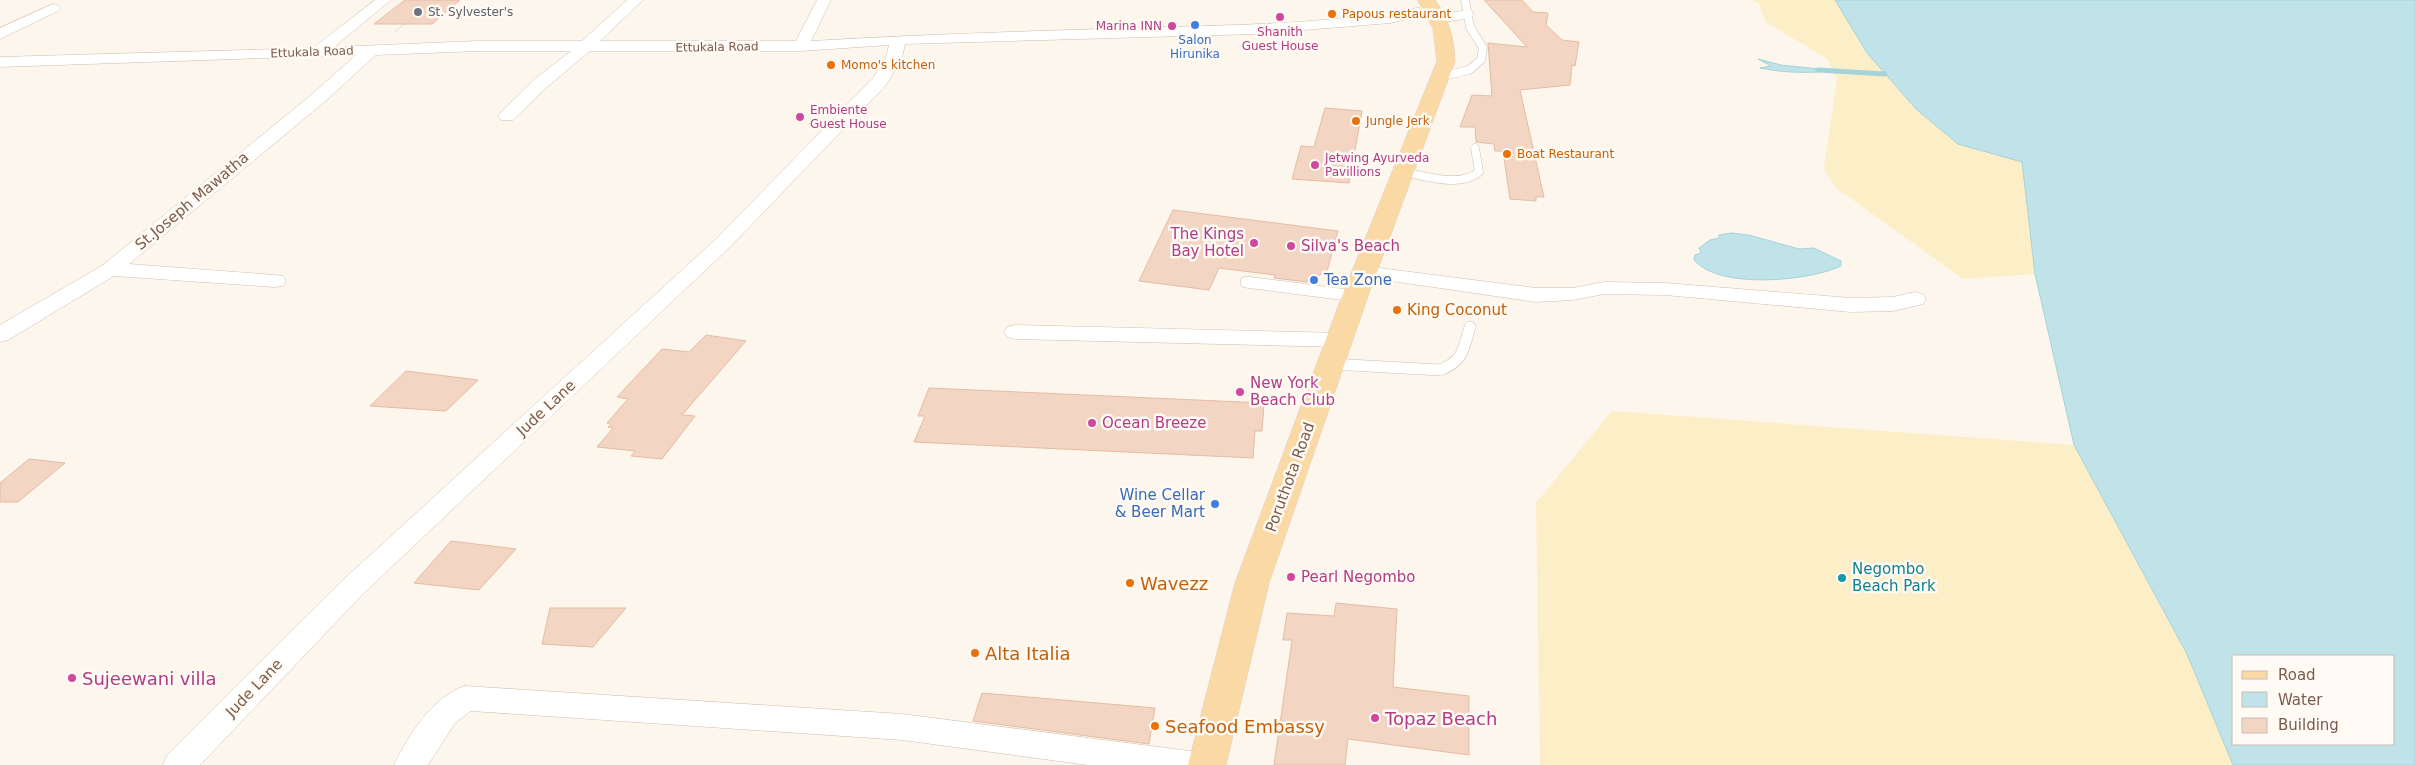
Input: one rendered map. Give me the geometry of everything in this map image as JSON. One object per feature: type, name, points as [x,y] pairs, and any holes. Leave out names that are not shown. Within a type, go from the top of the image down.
[{"type":"main road","name":"Poruthota Road","points":[[1207,765],[1252,583],[1359,284],[1446,61],[1445,35],[1432,9]]},
{"type":"street","points":[[317,52],[384,0]]},
{"type":"street","points":[[507,116],[542,82],[585,47],[636,0]]},
{"type":"street","points":[[801,46],[824,0]]},
{"type":"street","points":[[0,34],[53,8]]},
{"type":"street","name":"Ettukala Road","points":[[0,62],[478,46],[801,46],[898,40],[1256,29],[1390,18],[1432,9]]},
{"type":"street","name":"Jude Lane","points":[[179,765],[353,587],[724,242],[880,81],[894,58],[898,40]]},
{"type":"street","name":"St.Joseph Mawatha","points":[[0,335],[110,269],[316,100],[372,50]]},
{"type":"street","points":[[110,269],[275,281]]},
{"type":"street","points":[[1359,284],[1536,295],[1573,294],[1604,288],[1665,289],[1851,304],[1893,304],[1915,299]]},
{"type":"street","points":[[1015,332],[1336,352]]},
{"type":"street","points":[[410,765],[444,714],[465,698],[902,727],[1190,765]]},
{"type":"lane","points":[[1440,77],[1469,70],[1482,60],[1483,48],[1470,27],[1465,0]]},
{"type":"lane","points":[[1432,9],[1469,14]]},
{"type":"lane","points":[[1403,172],[1453,180],[1471,179],[1479,172],[1475,148]]},
{"type":"lane","points":[[1246,282],[1359,284]]},
{"type":"lane","points":[[1336,352],[1440,370],[1452,366],[1460,359],[1470,327]]},
{"type":"sand","points":[[1752,0],[1835,0],[1867,53],[1916,109],[1958,144],[2022,162],[2035,274],[1963,279],[1835,187],[1824,168],[1837,79],[1827,59],[1766,22],[1759,4]]},
{"type":"sand","name":"Negombo Beach Park","points":[[1612,411],[2074,445],[2187,654],[2233,765],[1540,765],[1536,503]]},
{"type":"water","points":[[1835,0],[2415,0],[2415,765],[2233,765],[2187,654],[2074,445],[2035,274],[2022,162],[1958,144],[1916,109],[1867,53]]},
{"type":"water","points":[[1758,59],[1781,65],[1819,69],[1818,72],[1803,72],[1760,68],[1771,66]]},
{"type":"water","points":[[1731,233],[1749,235],[1799,249],[1814,248],[1841,261],[1841,266],[1808,276],[1765,280],[1723,276],[1706,269],[1694,260],[1695,255],[1701,253],[1699,248],[1710,240],[1719,238],[1719,235]]},
{"type":"building","name":"St. Sylvester's","points":[[405,0],[460,0],[432,24],[374,24]]},
{"type":"building","points":[[1484,0],[1522,0],[1533,12],[1548,13],[1546,25],[1562,40],[1579,42],[1575,66],[1572,65],[1570,85],[1520,90],[1544,197],[1536,197],[1536,201],[1510,199],[1503,151],[1495,151],[1494,144],[1476,142],[1475,127],[1460,127],[1472,95],[1492,96],[1488,43],[1527,47]]},
{"type":"building","points":[[1325,108],[1362,111],[1349,183],[1292,179],[1301,146],[1314,147]]},
{"type":"building","points":[[1173,210],[1338,231],[1327,271],[1307,282],[1274,278],[1275,275],[1219,268],[1209,290],[1139,281]]},
{"type":"building","points":[[706,335],[746,341],[682,415],[695,416],[662,459],[631,456],[635,451],[597,447],[613,428],[608,427],[611,424],[607,423],[628,399],[617,397],[662,349],[689,352]]},
{"type":"building","points":[[406,371],[478,380],[446,411],[370,406]]},
{"type":"building","name":"Ocean Breeze","points":[[929,388],[1264,403],[1262,431],[1255,431],[1253,458],[914,442],[925,416],[918,416]]},
{"type":"building","points":[[29,459],[65,463],[18,502],[0,502],[0,483]]},
{"type":"building","points":[[451,541],[516,549],[479,590],[414,583]]},
{"type":"building","name":"Topaz Beach","points":[[1336,603],[1397,609],[1393,687],[1469,696],[1469,755],[1348,739],[1345,765],[1274,765],[1292,640],[1283,640],[1287,613],[1334,616]]},
{"type":"building","points":[[550,608],[626,608],[593,647],[542,644]]},
{"type":"building","points":[[982,693],[1155,708],[1149,744],[973,721]]},
{"type":"waterway","points":[[1818,70],[1885,74]]},
{"type":"place","name":"St. Sylvester's","points":[[418,12]]},
{"type":"place","name":"Papous restaurant","points":[[1332,14]]},
{"type":"place","name":"Shanith Guest House","points":[[1280,17]]},
{"type":"place","name":"Salon Hirunika","points":[[1195,25]]},
{"type":"place","name":"Marina INN","points":[[1172,26]]},
{"type":"place","name":"Momo's kitchen","points":[[831,65]]},
{"type":"place","name":"Embiente Guest House","points":[[800,117]]},
{"type":"place","name":"Jungle Jerk","points":[[1356,121]]},
{"type":"place","name":"Boat Restaurant","points":[[1507,154]]},
{"type":"place","name":"Jetwing Ayurveda Pavillions","points":[[1315,165]]},
{"type":"place","name":"The Kings Bay Hotel","points":[[1254,243]]},
{"type":"place","name":"Silva's Beach","points":[[1291,246]]},
{"type":"place","name":"Tea Zone","points":[[1314,280]]},
{"type":"place","name":"King Coconut","points":[[1397,310]]},
{"type":"place","name":"New York Beach Club","points":[[1240,392]]},
{"type":"place","name":"Ocean Breeze","points":[[1092,423]]},
{"type":"place","name":"Wine Cellar & Beer Mart","points":[[1215,504]]},
{"type":"place","name":"Pearl Negombo","points":[[1291,577]]},
{"type":"place","name":"Negombo Beach Park","points":[[1842,578]]},
{"type":"place","name":"Wavezz","points":[[1130,583]]},
{"type":"place","name":"Alta Italia","points":[[975,653]]},
{"type":"place","name":"Sujeewani villa","points":[[72,678]]},
{"type":"place","name":"Topaz Beach","points":[[1375,718]]},
{"type":"place","name":"Seafood Embassy","points":[[1155,726]]}]
